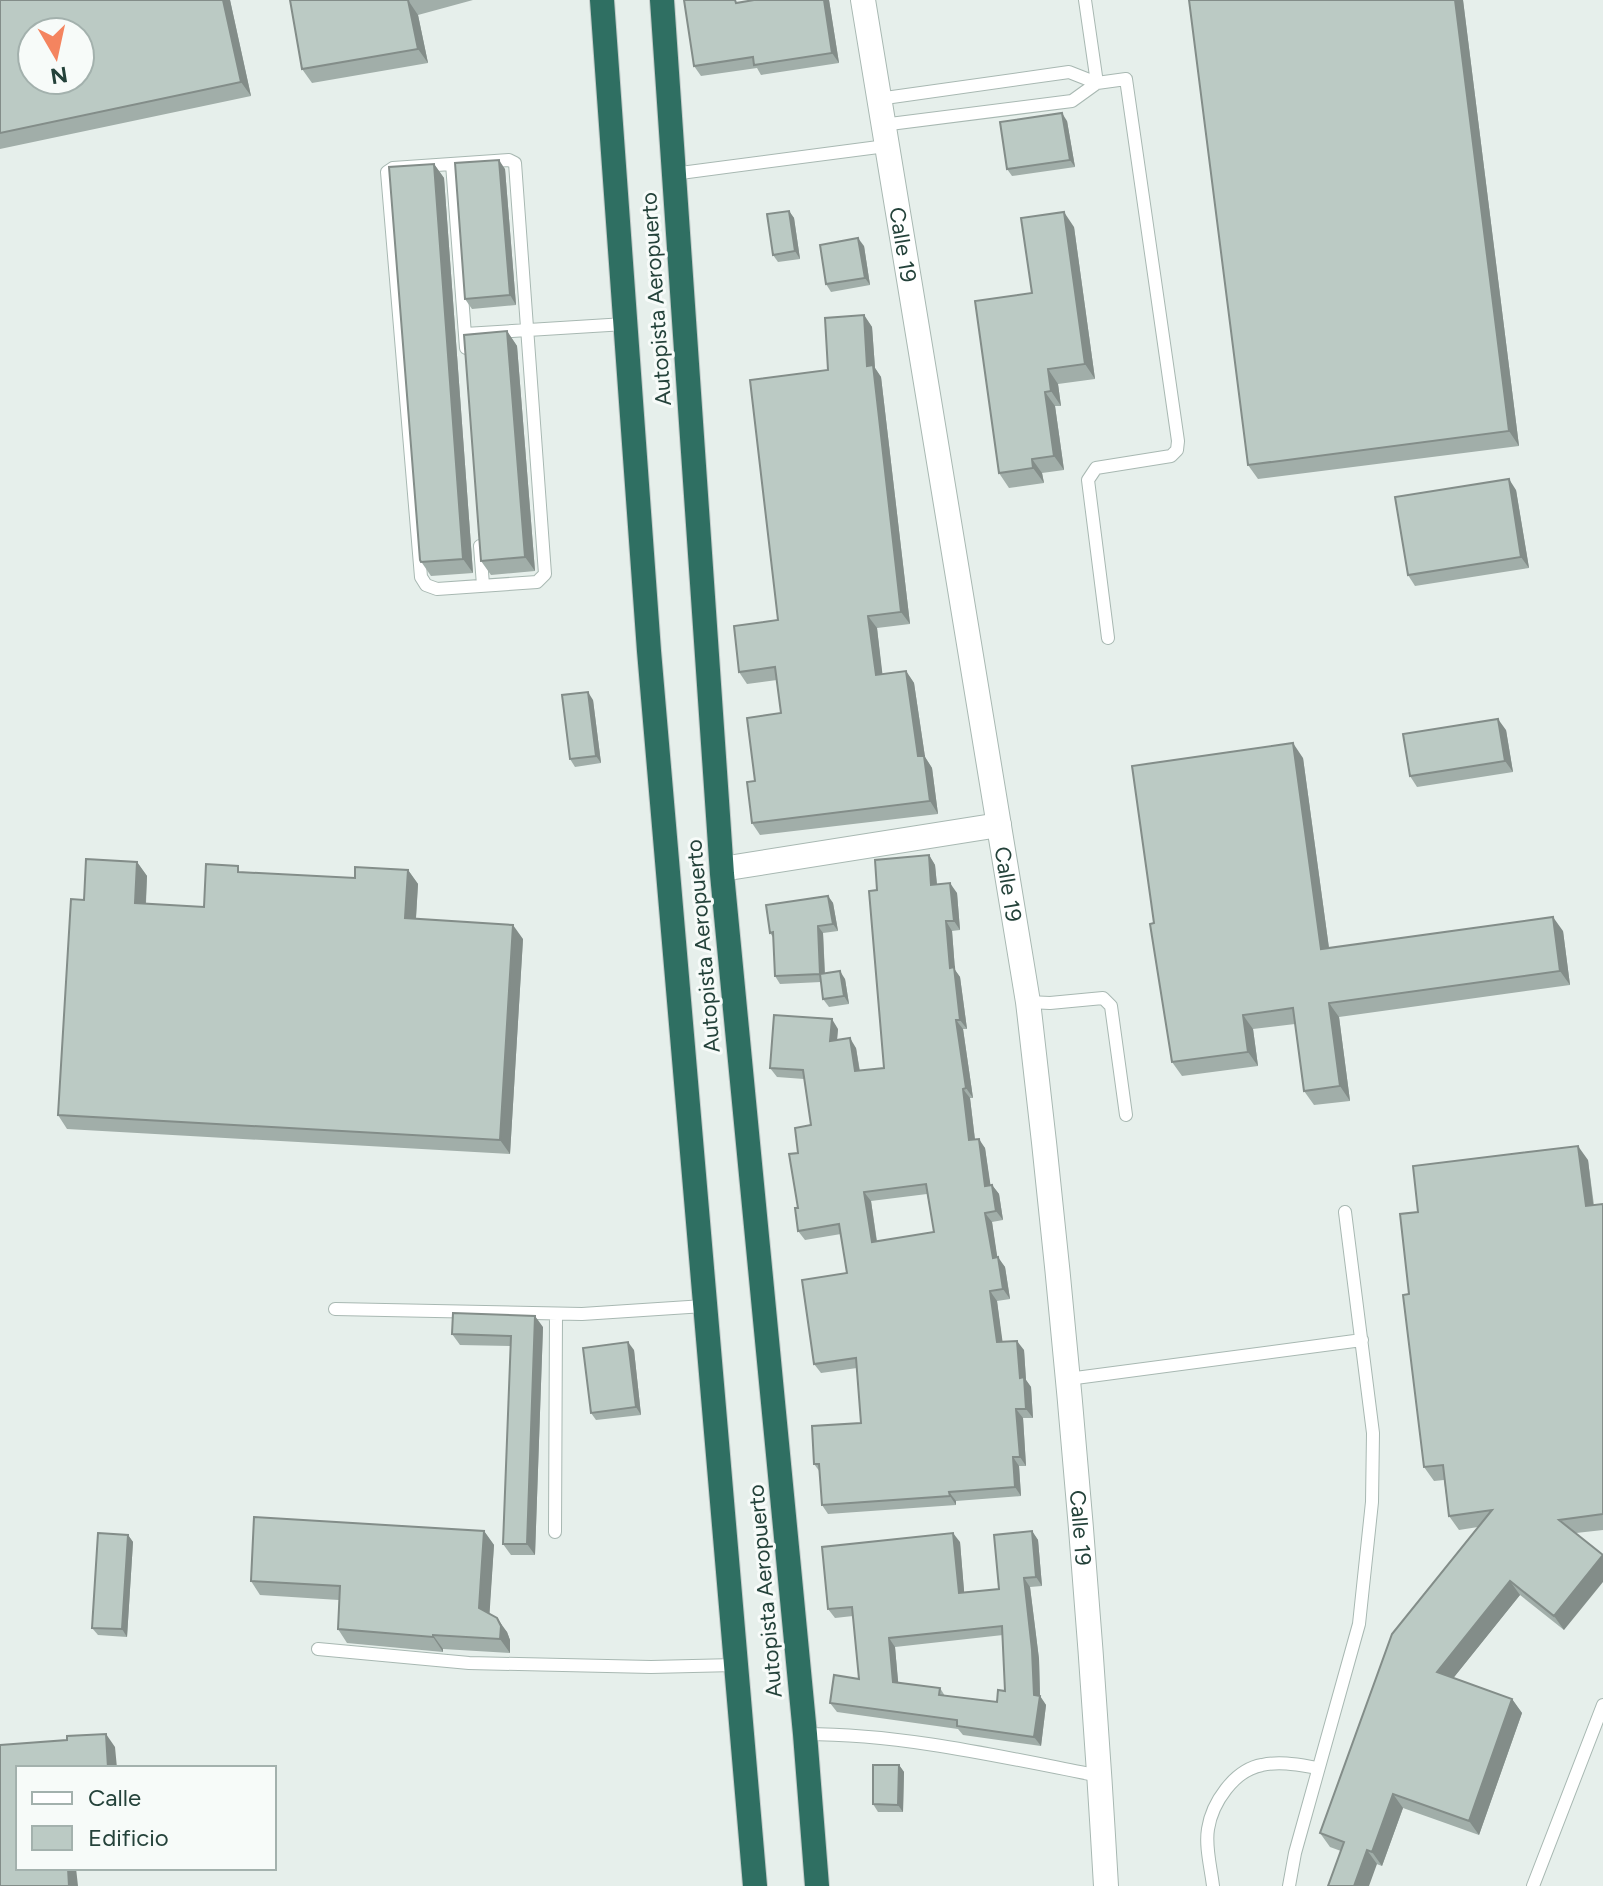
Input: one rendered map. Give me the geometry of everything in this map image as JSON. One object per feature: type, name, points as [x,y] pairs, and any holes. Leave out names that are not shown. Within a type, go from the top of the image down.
[{"type":"highway","name":"Autopista Aeropuerto","points":[[602,0],[650,665],[755,1886]]},
{"type":"highway","name":"Autopista Aeropuerto","points":[[662,0],[722,869],[817,1886]]},
{"type":"street","name":"Calle 19","points":[[863,0],[1028,1002],[1068,1379],[1106,1886]]},
{"type":"street","points":[[722,869],[999,825]]},
{"type":"lane","points":[[1085,0],[1097,83]]},
{"type":"lane","points":[[878,99],[1069,72],[1097,83]]},
{"type":"lane","points":[[673,174],[1072,101],[1097,83],[1126,79],[1178,441],[1177,450],[1171,456],[1096,468],[1090,474],[1088,480],[1108,638]]},
{"type":"lane","points":[[509,160],[515,163],[545,574],[537,582],[437,589],[426,585],[421,577],[387,172],[393,168],[452,164],[509,160]]},
{"type":"lane","points":[[452,164],[467,366]]},
{"type":"lane","points":[[465,334],[625,324]]},
{"type":"lane","points":[[480,538],[483,585]]},
{"type":"lane","points":[[1028,1002],[1108,1000],[1126,1115]]},
{"type":"lane","points":[[1289,1886],[1295,1853],[1359,1624],[1367,1565],[1373,1433],[1345,1212]]},
{"type":"lane","points":[[335,1309],[556,1314],[704,1306]]},
{"type":"lane","points":[[555,1532],[556,1314]]},
{"type":"lane","points":[[1068,1379],[1362,1340]]},
{"type":"lane","points":[[318,1649],[469,1663],[651,1667],[735,1665]]},
{"type":"lane","points":[[1533,1886],[1603,1705]]},
{"type":"lane","points":[[805,1734],[918,1741],[1100,1776]]},
{"type":"lane","points":[[1213,1886],[1208,1831],[1216,1801],[1233,1781],[1258,1765],[1288,1763],[1318,1768]]},
{"type":"building","points":[[0,0],[223,0],[241,82],[0,133]]},
{"type":"building","points":[[290,0],[408,0],[418,49],[302,69]]},
{"type":"building","points":[[684,0],[735,0],[736,3],[824,0],[832,53],[754,65],[753,57],[694,66]]},
{"type":"building","points":[[1189,0],[1455,0],[1509,431],[1248,465]]},
{"type":"building","points":[[1062,113],[1070,160],[1007,169],[1000,122]]},
{"type":"building","points":[[499,160],[510,295],[465,299],[455,163]]},
{"type":"building","points":[[434,164],[463,559],[421,562],[389,167]]},
{"type":"building","points":[[789,211],[795,251],[773,255],[767,214]]},
{"type":"building","points":[[1064,212],[1085,364],[1048,369],[1051,391],[1045,392],[1054,456],[1032,459],[1033,468],[999,473],[975,301],[1032,293],[1021,218]]},
{"type":"building","points":[[858,238],[865,278],[826,284],[820,245]]},
{"type":"building","points":[[864,315],[867,366],[873,365],[901,612],[868,616],[876,675],[906,671],[918,756],[924,756],[930,801],[752,823],[747,782],[755,781],[747,718],[781,713],[775,667],[739,672],[734,626],[778,620],[750,380],[828,370],[825,318]]},
{"type":"building","points":[[507,331],[525,557],[481,561],[464,335]]},
{"type":"building","points":[[1509,479],[1521,557],[1408,575],[1395,497]]},
{"type":"building","points":[[588,692],[596,756],[570,759],[562,695]]},
{"type":"building","points":[[1498,719],[1505,761],[1410,776],[1403,734]]},
{"type":"building","points":[[1293,743],[1321,949],[1553,917],[1560,971],[1329,1003],[1340,1086],[1304,1091],[1293,1008],[1243,1015],[1248,1052],[1172,1062],[1150,924],[1154,923],[1132,766]]},
{"type":"building","points":[[929,855],[931,885],[950,883],[954,921],[946,921],[950,968],[954,967],[960,1020],[956,1020],[966,1088],[963,1089],[969,1140],[979,1139],[985,1186],[992,1185],[996,1211],[985,1213],[993,1258],[998,1257],[1003,1289],[990,1291],[997,1342],[1017,1341],[1026,1409],[1016,1409],[1020,1457],[1013,1457],[1015,1487],[949,1492],[950,1496],[822,1505],[819,1464],[814,1464],[812,1426],[861,1423],[856,1358],[814,1364],[802,1280],[847,1273],[839,1224],[798,1231],[795,1208],[798,1208],[789,1154],[798,1153],[795,1128],[811,1125],[803,1070],[770,1068],[774,1015],[832,1019],[830,1041],[850,1038],[855,1071],[884,1068],[869,891],[877,890],[875,860]],"holes":[[[926,1184],[934,1232],[872,1242],[864,1192]]]},
{"type":"building","points":[[86,859],[137,862],[135,903],[204,907],[206,864],[238,866],[238,872],[355,878],[355,867],[408,870],[405,918],[513,925],[500,1140],[58,1115],[71,899],[84,900]]},
{"type":"building","points":[[828,896],[833,924],[818,926],[820,974],[775,976],[773,932],[770,933],[766,905]]},
{"type":"building","points":[[840,971],[844,996],[823,999],[820,974]]},
{"type":"building","points":[[1578,1146],[1586,1206],[1603,1204],[1603,1514],[1559,1520],[1603,1555],[1554,1616],[1510,1581],[1437,1672],[1512,1699],[1469,1821],[1393,1794],[1372,1852],[1367,1850],[1354,1886],[1328,1886],[1344,1842],[1320,1833],[1392,1634],[1492,1510],[1449,1516],[1443,1465],[1424,1467],[1403,1295],[1409,1294],[1400,1214],[1418,1212],[1413,1166]]},
{"type":"building","points":[[453,1313],[535,1316],[527,1544],[503,1544],[511,1336],[452,1334]]},
{"type":"building","points":[[628,1342],[636,1407],[591,1413],[583,1348]]},
{"type":"building","points":[[254,1517],[484,1531],[479,1608],[497,1618],[501,1626],[500,1639],[338,1629],[340,1586],[251,1581]]},
{"type":"building","points":[[1032,1531],[1036,1577],[1024,1578],[1034,1695],[1040,1696],[1034,1737],[957,1726],[957,1720],[830,1703],[834,1675],[859,1679],[852,1607],[828,1609],[822,1547],[953,1533],[959,1593],[999,1589],[994,1535]],"holes":[[[1002,1626],[1005,1691],[998,1690],[997,1702],[939,1695],[940,1688],[893,1682],[889,1638]]]},
{"type":"building","points":[[98,1533],[128,1535],[122,1629],[92,1628]]},
{"type":"building","points":[[106,1734],[108,1766],[16,1766],[16,1870],[68,1870],[69,1886],[0,1886],[0,1745],[67,1740],[67,1736]]},
{"type":"building","points":[[873,1765],[899,1765],[898,1805],[873,1804]]}]
